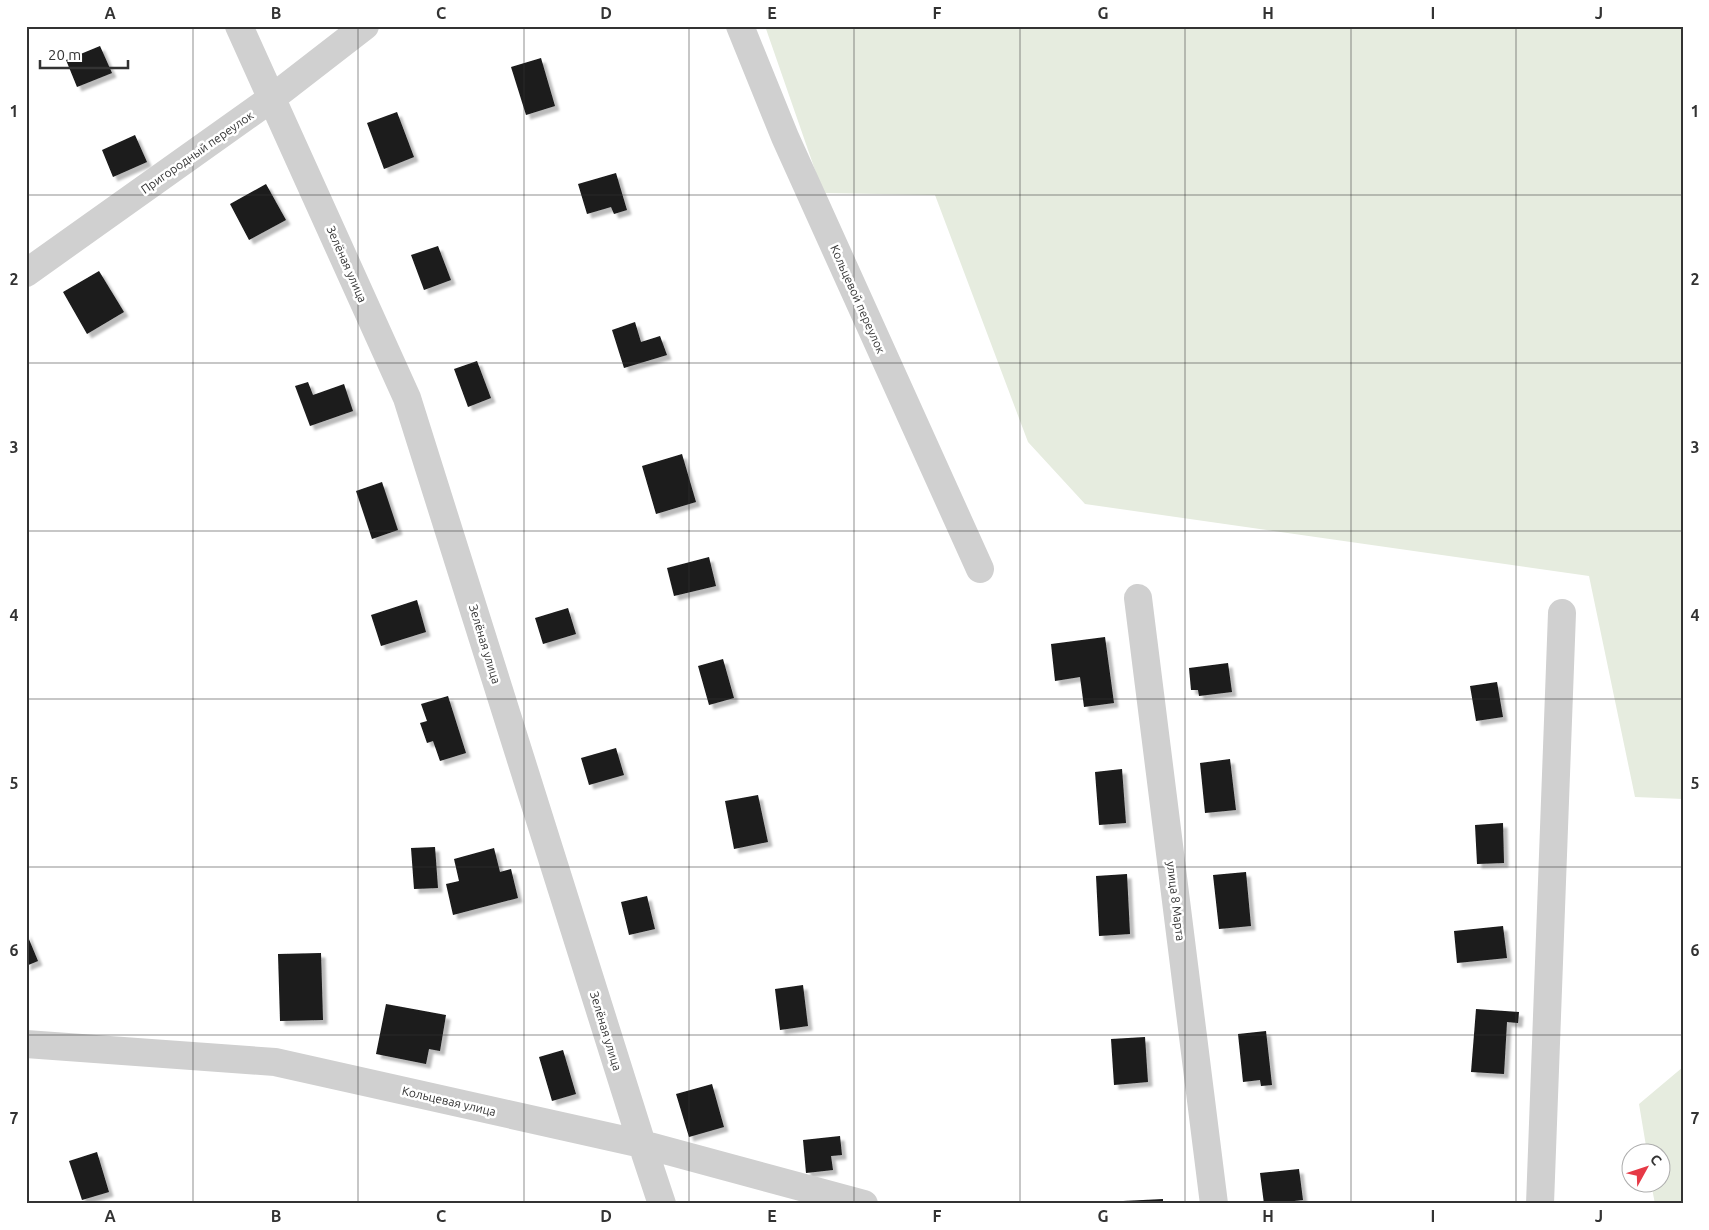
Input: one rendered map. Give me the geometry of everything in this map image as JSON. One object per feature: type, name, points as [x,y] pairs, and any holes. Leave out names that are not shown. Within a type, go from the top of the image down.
[{"type":"street","name":"Зелёная улица","points":[[239,26],[407,398],[662,1204]]},
{"type":"street","name":"Пригородный переулок","points":[[26,273],[272,98],[365,26]]},
{"type":"street","name":"Кольцевой переулок","points":[[740,26],[785,137],[980,569]]},
{"type":"street","name":"улица 8 Марта","points":[[1138,598],[1214,1204]]},
{"type":"street","points":[[1540,1204],[1562,613]]},
{"type":"street","name":"Кольцевая улица","points":[[26,1044],[275,1062],[642,1144],[864,1204]]},
{"type":"shaded area","points":[[765,26],[1683,26],[1683,799],[1635,797],[1589,576],[1085,504],[1028,442],[935,195],[823,193]]},
{"type":"shaded area","points":[[1683,1067],[1683,1204],[1655,1204],[1653,1192],[1672,1192],[1672,1142],[1645,1142],[1639,1104]]},
{"type":"building","points":[[100,46],[112,73],[77,87],[66,60]]},
{"type":"building","points":[[541,58],[555,106],[526,115],[511,67]]},
{"type":"building","points":[[397,112],[414,157],[384,169],[367,123]]},
{"type":"building","points":[[135,135],[147,162],[113,177],[102,150]]},
{"type":"building","points":[[616,173],[627,210],[614,214],[611,207],[587,214],[578,184]]},
{"type":"building","points":[[266,184],[286,220],[249,240],[230,204]]},
{"type":"building","points":[[438,246],[451,280],[424,290],[411,255]]},
{"type":"building","points":[[99,271],[124,312],[87,334],[63,292]]},
{"type":"building","points":[[635,322],[641,342],[660,336],[667,355],[624,368],[612,330]]},
{"type":"building","points":[[477,361],[491,398],[468,407],[454,369]]},
{"type":"building","points":[[308,382],[313,395],[344,384],[353,411],[310,426],[295,386]]},
{"type":"building","points":[[682,454],[696,502],[656,514],[642,466]]},
{"type":"building","points":[[382,482],[398,530],[372,539],[356,491]]},
{"type":"building","points":[[709,557],[716,586],[674,596],[667,568]]},
{"type":"building","points":[[417,600],[426,632],[381,646],[371,615]]},
{"type":"building","points":[[568,608],[576,634],[543,644],[535,618]]},
{"type":"building","points":[[1105,637],[1114,703],[1084,707],[1080,677],[1055,681],[1051,644]]},
{"type":"building","points":[[723,659],[734,698],[709,705],[698,666]]},
{"type":"building","points":[[1228,663],[1232,692],[1199,696],[1198,690],[1191,690],[1189,668]]},
{"type":"building","points":[[1497,682],[1503,717],[1476,721],[1470,686]]},
{"type":"building","points":[[448,696],[466,753],[440,761],[433,741],[427,743],[420,723],[427,721],[421,704]]},
{"type":"building","points":[[616,748],[624,775],[589,785],[581,758]]},
{"type":"building","points":[[1230,759],[1236,810],[1205,813],[1200,763]]},
{"type":"building","points":[[1122,769],[1126,823],[1099,825],[1095,772]]},
{"type":"building","points":[[758,795],[768,842],[734,849],[725,801]]},
{"type":"building","points":[[1503,823],[1504,863],[1477,864],[1475,825]]},
{"type":"building","points":[[435,847],[438,888],[414,889],[411,848]]},
{"type":"building","points":[[494,848],[500,872],[511,869],[518,898],[453,915],[446,884],[459,881],[454,859]]},
{"type":"building","points":[[1246,872],[1251,926],[1219,929],[1213,875]]},
{"type":"building","points":[[1127,874],[1130,934],[1099,936],[1096,876]]},
{"type":"building","points":[[647,896],[655,929],[629,935],[621,902]]},
{"type":"building","points":[[1503,926],[1507,958],[1457,963],[1454,931]]},
{"type":"building","points":[[26,932],[38,961],[26,966]]},
{"type":"building","points":[[321,953],[323,1020],[280,1021],[278,954]]},
{"type":"building","points":[[803,985],[808,1026],[780,1030],[775,989]]},
{"type":"building","points":[[386,1004],[446,1015],[440,1051],[429,1049],[426,1064],[376,1054]]},
{"type":"building","points":[[1476,1009],[1519,1012],[1518,1023],[1507,1022],[1504,1074],[1471,1072]]},
{"type":"building","points":[[1266,1031],[1272,1085],[1261,1086],[1260,1080],[1243,1082],[1238,1034]]},
{"type":"building","points":[[1145,1037],[1148,1082],[1114,1085],[1111,1039]]},
{"type":"building","points":[[563,1050],[576,1094],[552,1101],[539,1057]]},
{"type":"building","points":[[712,1084],[724,1127],[689,1137],[676,1094]]},
{"type":"building","points":[[840,1136],[842,1155],[831,1156],[833,1170],[806,1173],[803,1140]]},
{"type":"building","points":[[97,1152],[109,1192],[82,1200],[69,1161]]},
{"type":"building","points":[[1299,1169],[1303,1200],[1294,1201],[1294,1204],[1264,1204],[1260,1173]]},
{"type":"building","points":[[1163,1199],[1163,1204],[1123,1204],[1123,1201]]}]
